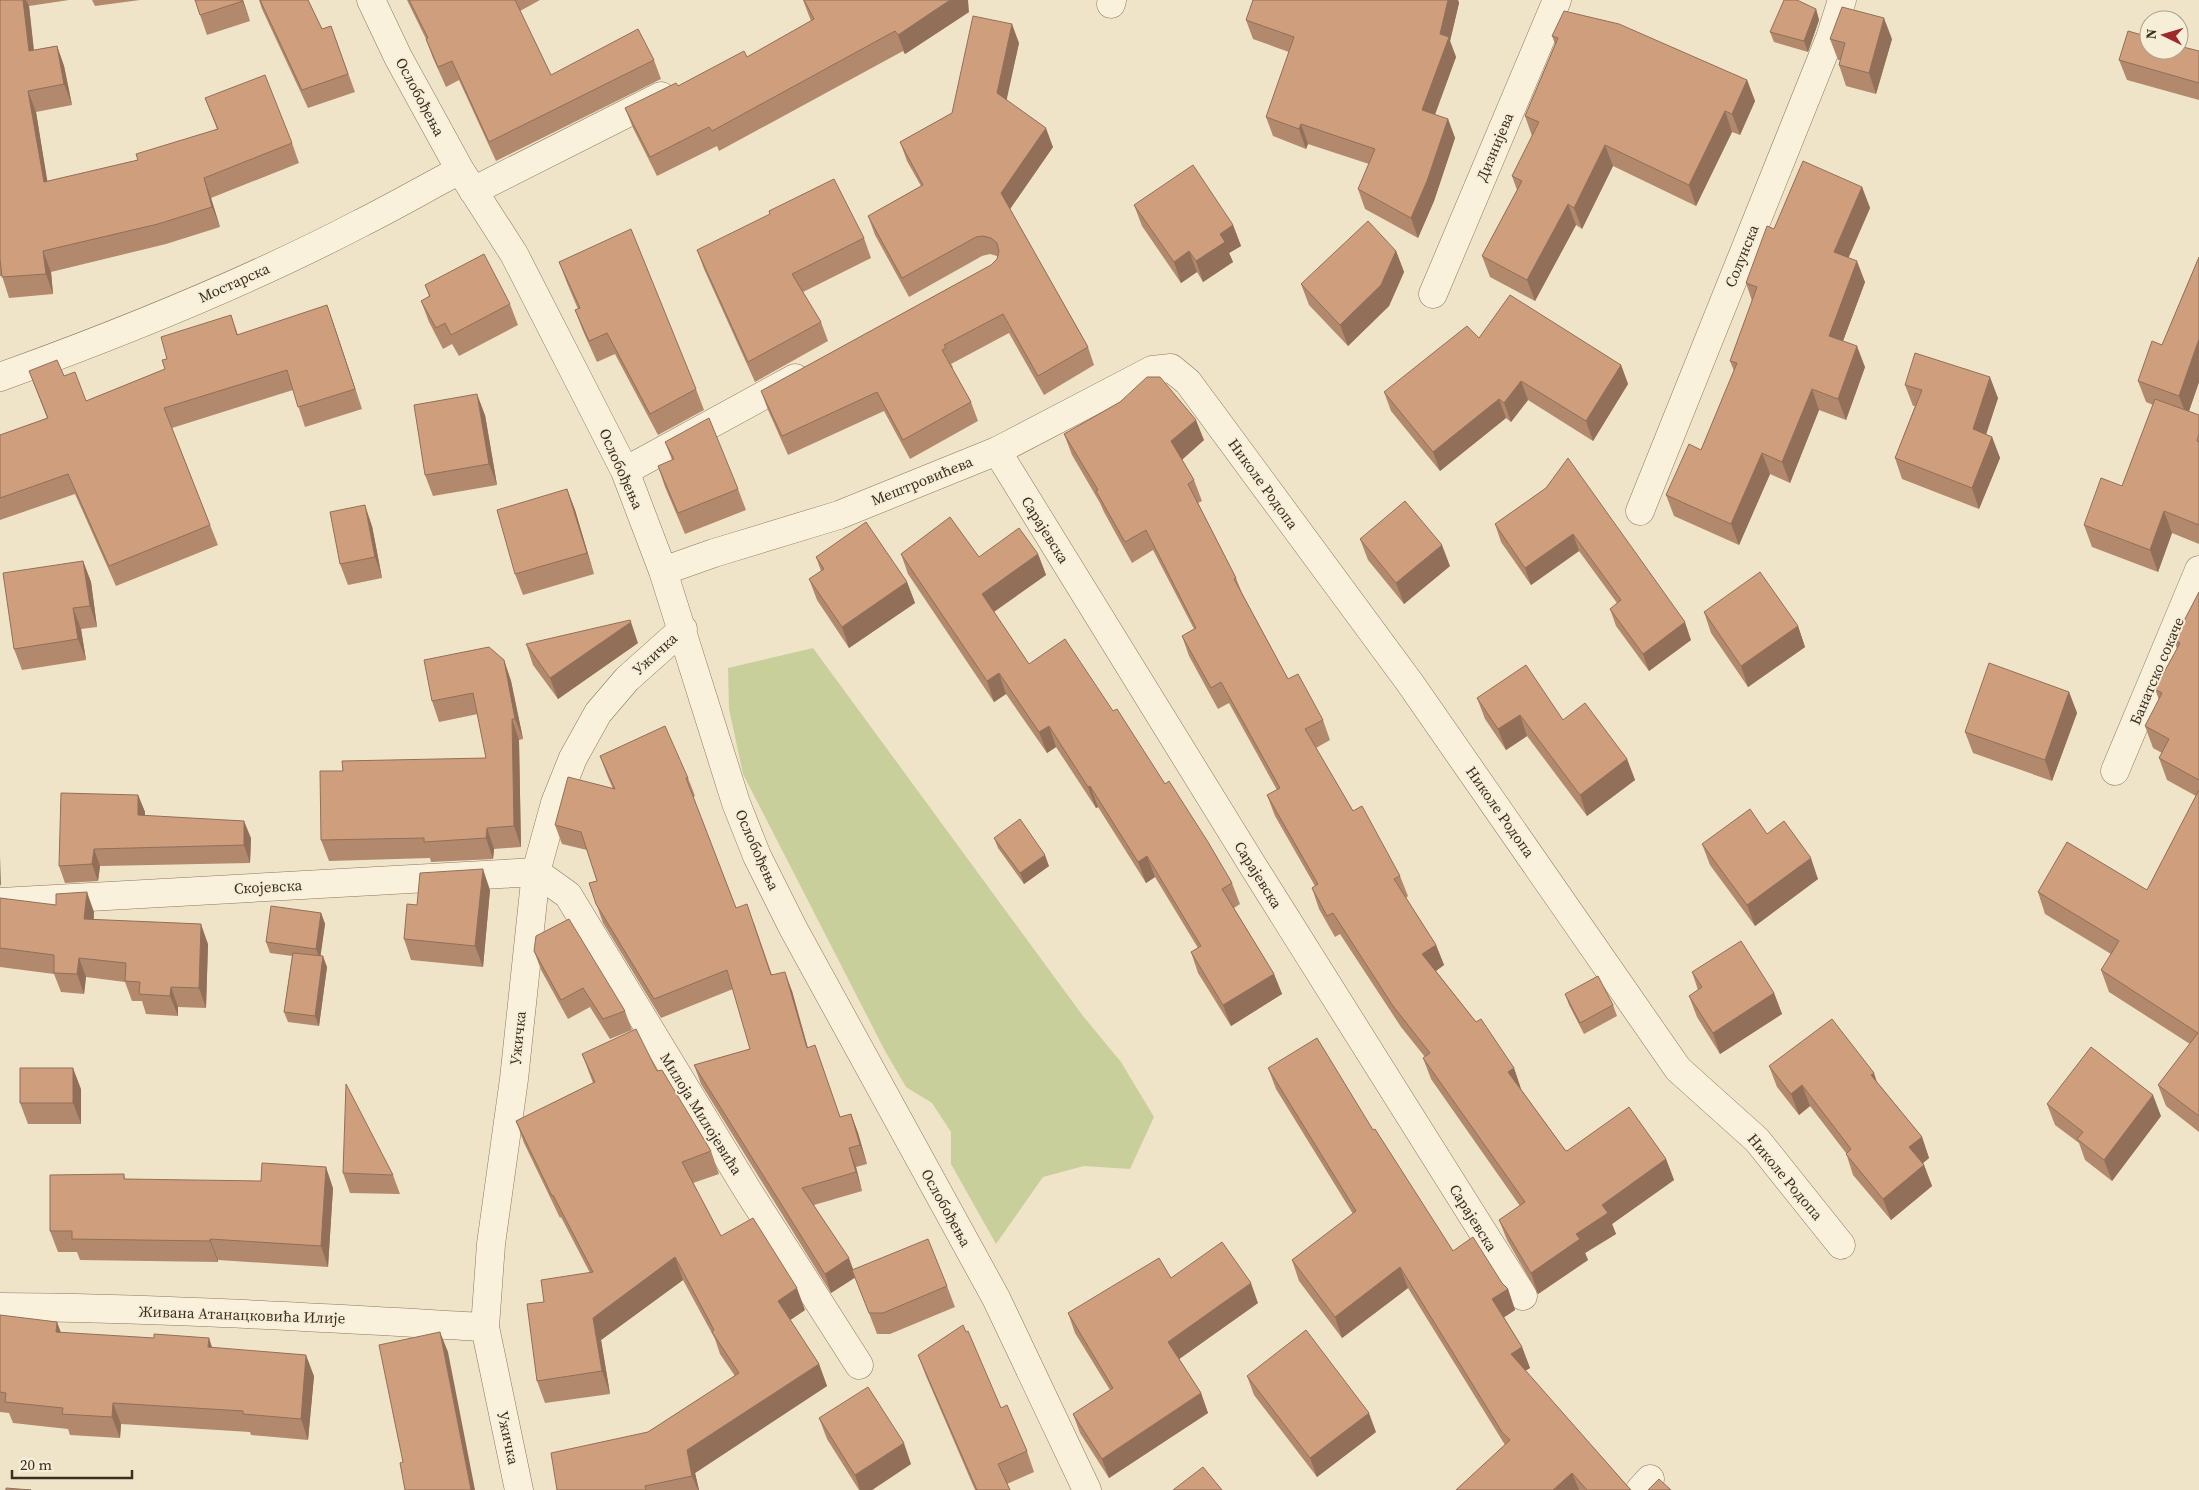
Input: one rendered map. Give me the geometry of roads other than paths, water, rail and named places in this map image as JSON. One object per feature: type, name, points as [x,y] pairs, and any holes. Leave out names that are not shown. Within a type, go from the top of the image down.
[{"type":"street","name":"Ослобођења","points":[[371,0],[398,57],[466,181],[514,254],[625,471],[683,629],[708,719],[736,803],[757,856],[798,936],[996,1298],[1087,1490]]},
{"type":"street","name":"Дизнијева","points":[[1433,294],[1557,0]]},
{"type":"street","name":"Солунска","points":[[1640,511],[1830,38],[1842,0]]},
{"type":"street","points":[[466,181],[685,84]]},
{"type":"street","name":"Мостарска","points":[[0,377],[91,344],[238,282],[358,225],[466,181]]},
{"type":"street","points":[[625,471],[816,366]]},
{"type":"street","name":"Мештровићева","points":[[663,571],[714,553],[839,515],[997,451],[1152,370],[1171,368]]},
{"type":"street","name":"Николе Родопа","points":[[1171,368],[1188,382],[1410,683],[1678,1068],[1757,1140],[1841,1245]]},
{"type":"street","name":"Сарајевска","points":[[997,451],[1253,866],[1522,1296]]},
{"type":"street","name":"Банатско сокаче","points":[[2116,771],[2199,570]]},
{"type":"street","name":"Ужичка","points":[[519,1490],[485,1327],[491,1244],[514,1079],[536,872],[555,803],[573,758],[598,713],[627,679],[683,629]]},
{"type":"street","name":"Скојевска","points":[[0,902],[536,872]]},
{"type":"street","name":"Милоја Милојевића","points":[[536,872],[568,895],[733,1167],[859,1365]]},
{"type":"street","name":"Живана Атанацковића Илије","points":[[0,1307],[311,1317],[485,1327]]}]
